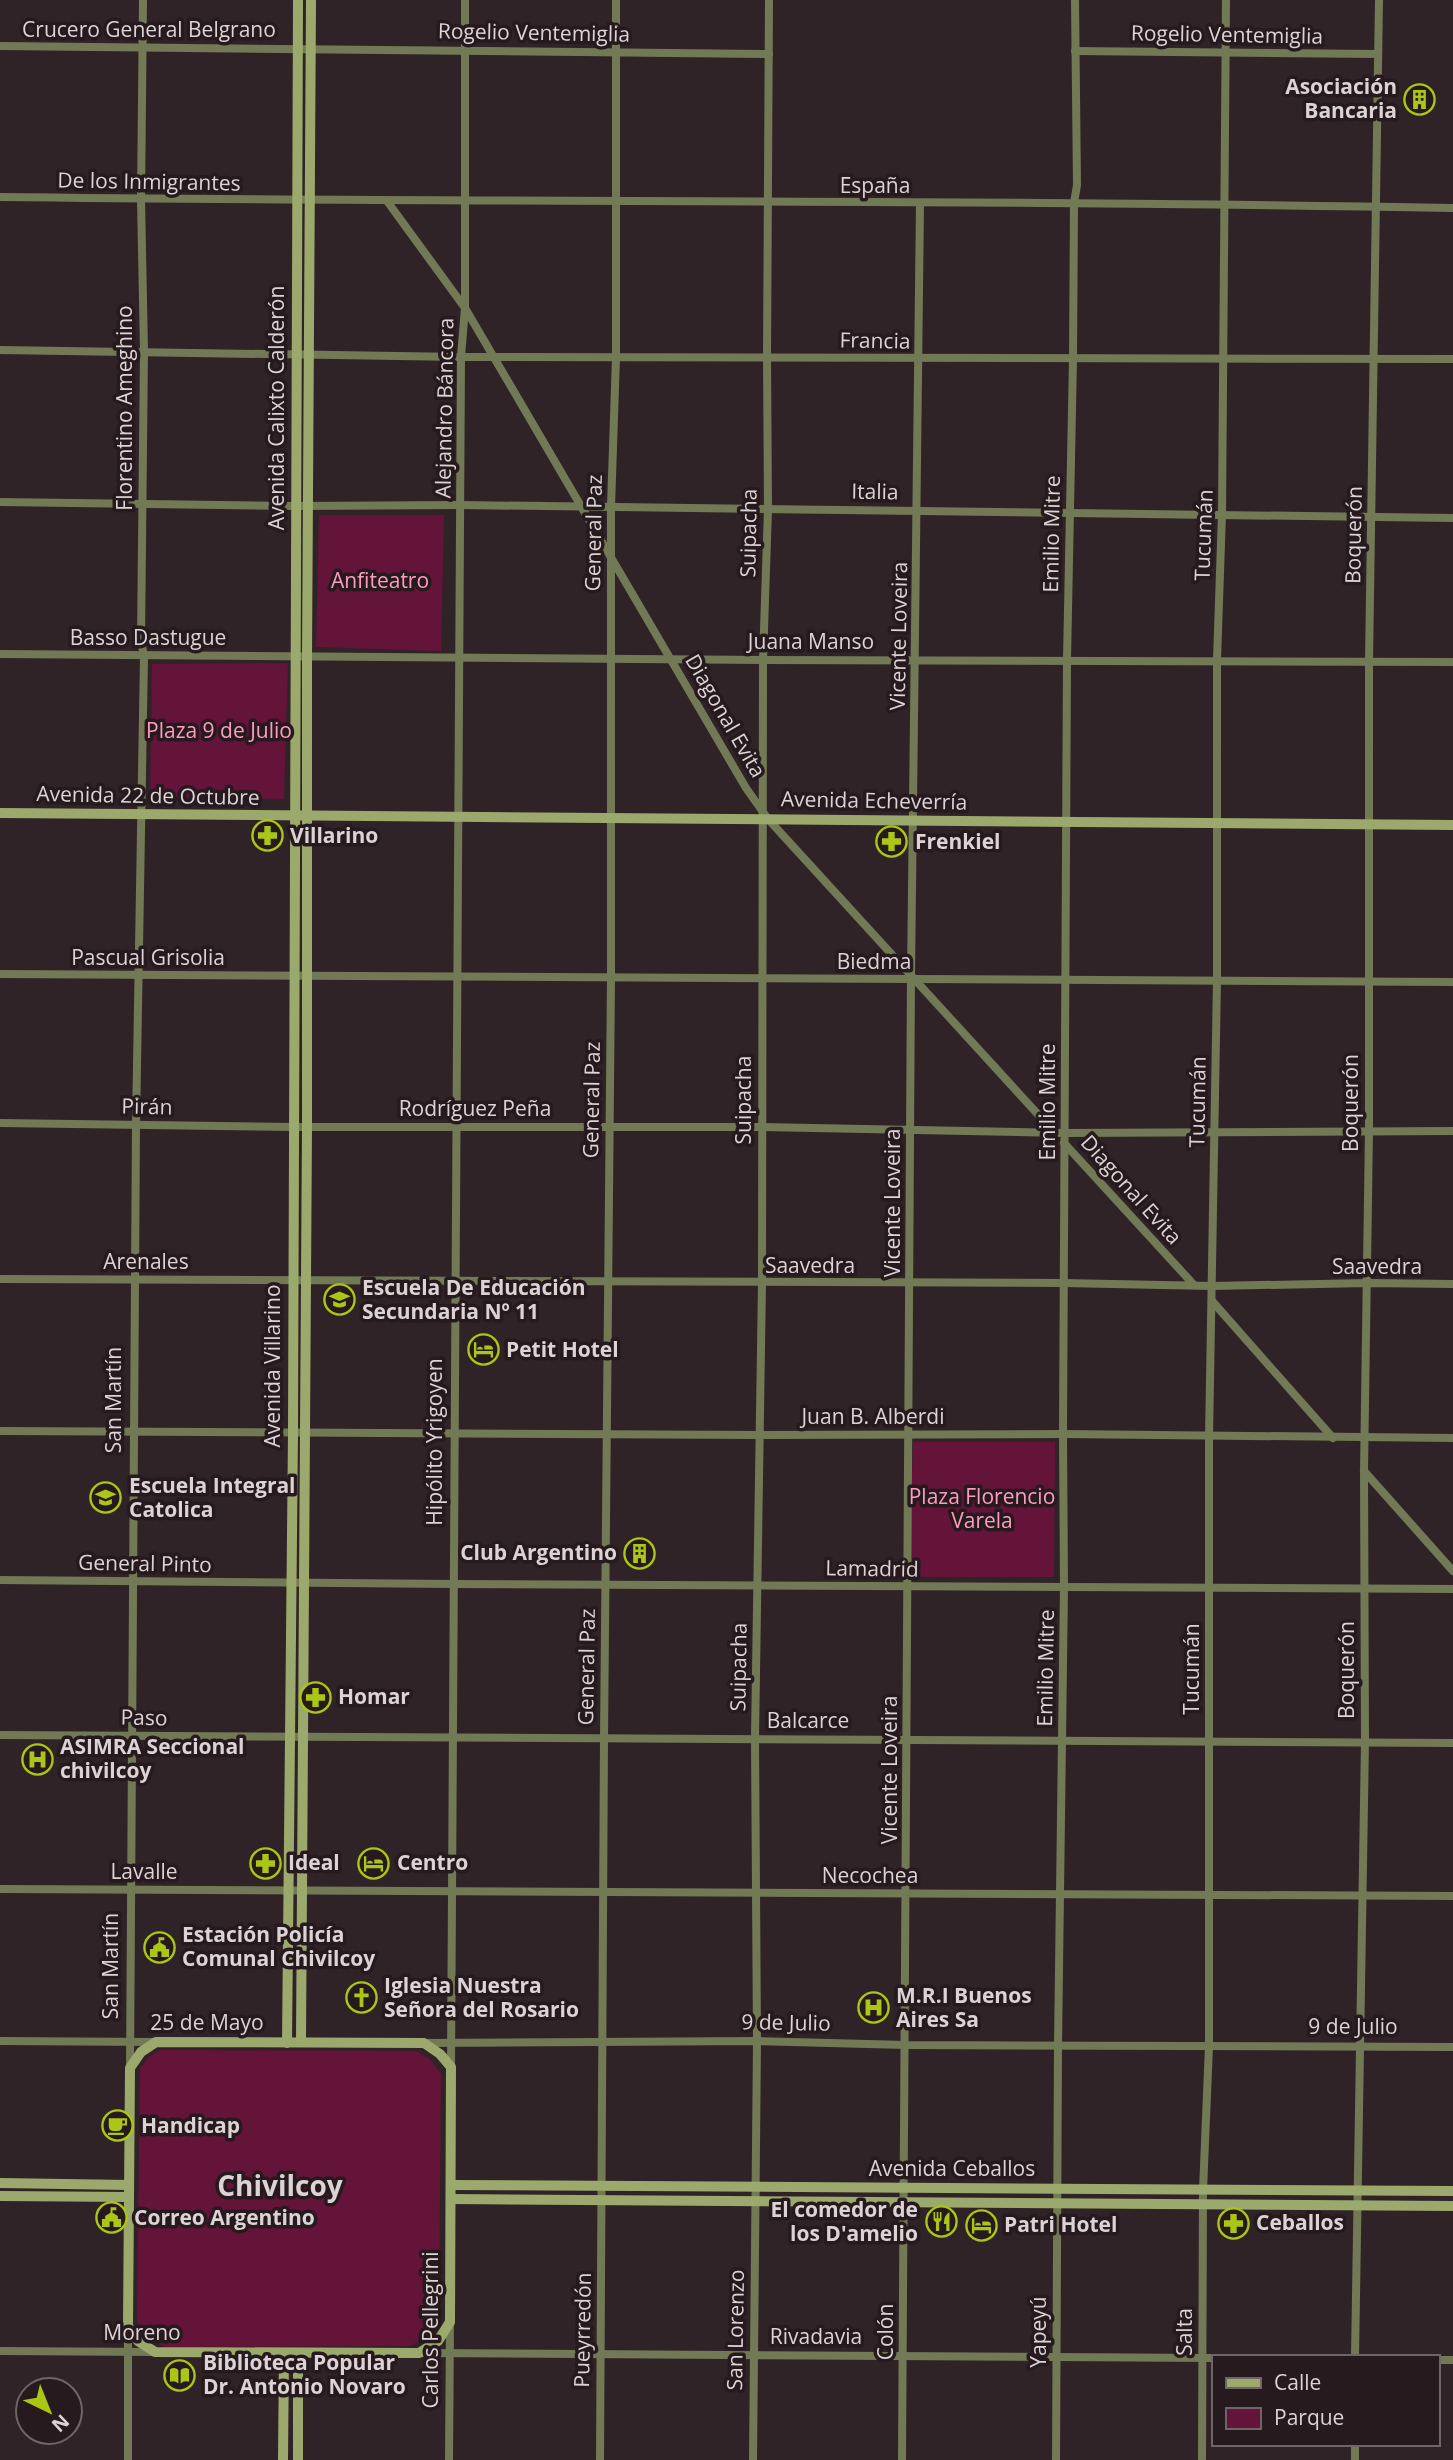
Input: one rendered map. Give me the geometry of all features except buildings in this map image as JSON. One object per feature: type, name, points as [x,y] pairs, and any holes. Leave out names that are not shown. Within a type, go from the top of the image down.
[{"type":"main road","name":"Avenida Calixto Calderón","points":[[299,0],[296,354],[301,816]]},
{"type":"main road","name":"Avenida Calixto Calderón","points":[[301,656],[309,505],[311,0]]},
{"type":"main road","name":"Avenida 22 de Octubre","points":[[0,813],[301,816]]},
{"type":"main road","name":"Avenida Echeverría","points":[[301,816],[764,816],[915,821],[1453,825]]},
{"type":"main road","name":"Avenida Villarino","points":[[301,816],[307,976],[301,2042]]},
{"type":"main road","name":"Avenida Villarino","points":[[287,2043],[295,976],[301,816]]},
{"type":"main road","name":"25 de Mayo","points":[[156,2042],[287,2043]]},
{"type":"main road","points":[[130,2068],[141,2052],[156,2042]]},
{"type":"main road","name":"9 de Julio","points":[[287,2043],[424,2043]]},
{"type":"main road","points":[[424,2043],[440,2054],[451,2067]]},
{"type":"main road","name":"Hipólito Yrigoyen","points":[[451,2067],[451,2199]]},
{"type":"main road","name":"San Martín","points":[[128,2326],[130,2068]]},
{"type":"main road","points":[[0,2183],[129,2185]]},
{"type":"main road","name":"Avenida Ceballos","points":[[451,2185],[1453,2191]]},
{"type":"main road","points":[[0,2196],[129,2197]]},
{"type":"main road","name":"Avenida Ceballos","points":[[451,2199],[1453,2206]]},
{"type":"main road","name":"Carlos Pellegrini","points":[[450,2322],[451,2199]]},
{"type":"main road","points":[[419,2353],[438,2341],[450,2322]]},
{"type":"main road","points":[[128,2326],[138,2341],[155,2352]]},
{"type":"main road","name":"Moreno","points":[[155,2352],[284,2353]]},
{"type":"main road","points":[[283,2460],[284,2353]]},
{"type":"main road","name":"Rivadavia","points":[[284,2353],[419,2353]]},
{"type":"main road","points":[[298,2353],[298,2460]]},
{"type":"street","name":"Florentino Ameghino","points":[[140,816],[144,656],[141,641],[144,351],[141,199],[144,0]]},
{"type":"street","name":"Alejandro Báncora","points":[[458,817],[461,357],[465,308],[465,0]]},
{"type":"street","name":"General Paz","points":[[603,2200],[612,818],[611,507],[616,357],[616,0]]},
{"type":"street","name":"Suipacha","points":[[755,2201],[755,1738],[762,1283],[763,660],[768,509],[769,0]]},
{"type":"street","name":"Emilio Mitre","points":[[1057,2204],[1064,1587],[1067,660],[1074,204],[1077,185],[1075,0]]},
{"type":"street","name":"Tucumán","points":[[1203,2204],[1211,1895],[1209,1437],[1217,980],[1217,660],[1222,514],[1226,0]]},
{"type":"street","name":"Boquerón","points":[[1355,2355],[1365,1741],[1364,1471],[1369,1130],[1370,661],[1378,0]]},
{"type":"street","name":"Crucero General Belgrano","points":[[0,47],[298,48]]},
{"type":"street","name":"Rogelio Ventemiglia","points":[[298,48],[769,54]]},
{"type":"street","name":"Rogelio Ventemiglia","points":[[1075,51],[1378,54]]},
{"type":"street","name":"De los Inmigrantes","points":[[0,198],[297,201]]},
{"type":"street","name":"España","points":[[297,201],[1453,208]]},
{"type":"street","name":"Diagonal Evita","points":[[387,201],[465,308],[764,816],[1194,1285]]},
{"type":"street","name":"Vicente Loveira","points":[[904,2203],[908,1434],[920,204]]},
{"type":"street","name":"Francia","points":[[0,350],[461,357],[1453,359]]},
{"type":"street","name":"Italia","points":[[0,502],[582,506],[1453,518]]},
{"type":"street","name":"Basso Dastugue","points":[[0,654],[301,656]]},
{"type":"street","name":"Juana Manso","points":[[301,656],[1453,662]]},
{"type":"street","name":"San Martín","points":[[130,2068],[134,1280],[140,816]]},
{"type":"street","name":"Hipólito Yrigoyen","points":[[451,2067],[458,817]]},
{"type":"street","name":"Pascual Grisolia","points":[[0,974],[295,976]]},
{"type":"street","name":"Biedma","points":[[295,976],[1453,982]]},
{"type":"street","name":"Pirán","points":[[0,1124],[294,1127]]},
{"type":"street","name":"Rodríguez Peña","points":[[294,1127],[762,1127],[1066,1133],[1215,1130],[1453,1131]]},
{"type":"street","name":"Arenales","points":[[0,1279],[293,1280]]},
{"type":"street","name":"Saavedra","points":[[293,1280],[1212,1286],[1453,1284]]},
{"type":"street","points":[[1212,1301],[1333,1438]]},
{"type":"street","name":"Juan B. Alberdi","points":[[0,1431],[1063,1434],[1453,1438]]},
{"type":"street","points":[[1364,1471],[1453,1571]]},
{"type":"street","name":"General Pinto","points":[[0,1580],[290,1583]]},
{"type":"street","name":"Lamadrid","points":[[290,1583],[1453,1589]]},
{"type":"street","name":"Paso","points":[[0,1735],[288,1738]]},
{"type":"street","name":"Balcarce","points":[[288,1738],[1453,1743]]},
{"type":"street","name":"Lavalle","points":[[0,1889],[288,1889]]},
{"type":"street","name":"Necochea","points":[[288,1889],[604,1893],[1453,1896]]},
{"type":"street","name":"25 de Mayo","points":[[0,2041],[156,2042]]},
{"type":"street","name":"9 de Julio","points":[[424,2043],[757,2041],[906,2045],[1453,2047]]},
{"type":"street","name":"Pueyrredón","points":[[600,2460],[603,2200]]},
{"type":"street","name":"San Lorenzo","points":[[752,2460],[755,2201]]},
{"type":"street","name":"Colón","points":[[902,2460],[904,2203]]},
{"type":"street","name":"Yapeyú","points":[[1056,2460],[1057,2204]]},
{"type":"street","name":"Salta","points":[[1202,2460],[1203,2204]]},
{"type":"street","name":"Carlos Pellegrini","points":[[449,2460],[450,2322]]},
{"type":"street","points":[[128,2326],[128,2460]]},
{"type":"street","name":"Moreno","points":[[0,2351],[155,2352]]},
{"type":"street","name":"Rivadavia","points":[[419,2353],[1212,2358]]},
{"type":"green space","name":"Anfiteatro","points":[[319,515],[444,515],[441,651],[316,647]]},
{"type":"green space","name":"Plaza 9 de Julio","points":[[288,663],[284,799],[150,797],[152,664]]},
{"type":"green space","name":"Plaza Florencio Varela","points":[[913,1442],[1055,1442],[1054,1577],[909,1577]]},
{"type":"green space","points":[[160,2050],[416,2051],[430,2059],[441,2074],[439,2321],[430,2334],[411,2346],[165,2347],[147,2339],[137,2322],[140,2068],[149,2057]]},
{"type":"place","name":"Asociación Bancaria","points":[[1420,99]]},
{"type":"place","name":"Villarino","points":[[267,836]]},
{"type":"place","name":"Frenkiel","points":[[892,842]]},
{"type":"place","name":"Escuela De Educación Secundaria Nº 11","points":[[339,1300]]},
{"type":"place","name":"Petit Hotel","points":[[483,1350]]},
{"type":"place","name":"Escuela Integral Catolica","points":[[106,1498]]},
{"type":"place","name":"Club Argentino","points":[[640,1553]]},
{"type":"place","name":"Homar","points":[[315,1697]]},
{"type":"place","name":"ASIMRA Seccional chivilcoy","points":[[37,1759]]},
{"type":"place","name":"Ideal","points":[[265,1863]]},
{"type":"place","name":"Centro","points":[[374,1863]]},
{"type":"place","name":"Estación Policía Comunal Chivilcoy","points":[[159,1947]]},
{"type":"place","name":"Iglesia Nuestra Señora del Rosario","points":[[361,1998]]},
{"type":"place","name":"M.R.I Buenos Aires Sa","points":[[873,2008]]},
{"type":"place","name":"Handicap","points":[[118,2126]]},
{"type":"place","name":"Correo Argentino","points":[[111,2218]]},
{"type":"place","name":"El comedor de los D'amelio","points":[[941,2222]]},
{"type":"place","name":"Ceballos","points":[[1233,2223]]},
{"type":"place","name":"Patri Hotel","points":[[981,2225]]},
{"type":"place","name":"Biblioteca Popular Dr. Antonio Novaro","points":[[180,2375]]},
{"type":"district","name":"Chivilcoy","points":[[280,2186]]}]
